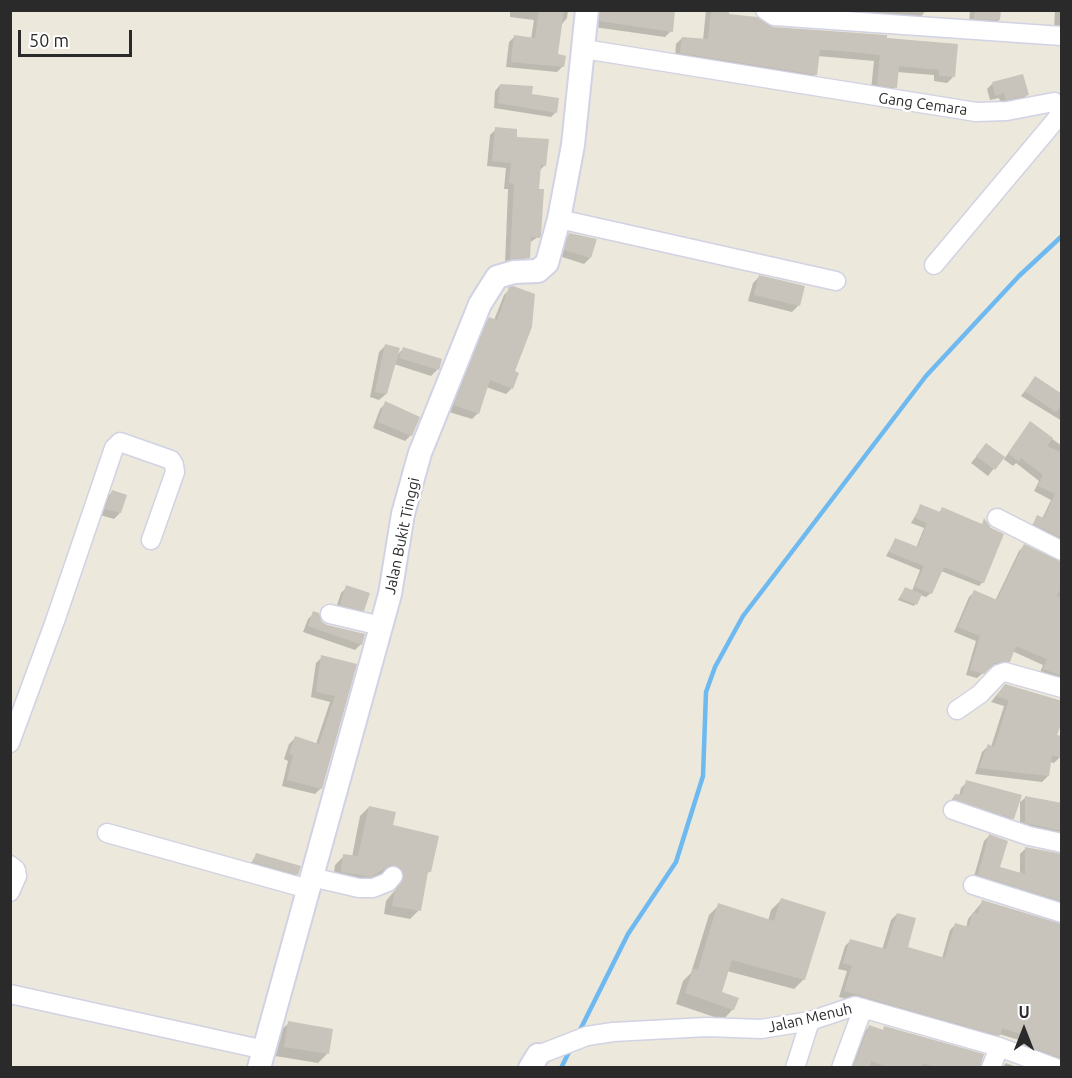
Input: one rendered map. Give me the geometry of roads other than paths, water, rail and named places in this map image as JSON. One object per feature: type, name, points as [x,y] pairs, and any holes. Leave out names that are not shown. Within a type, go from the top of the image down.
[{"type":"street","name":"Jalan Bukit Tinggi","points":[[264,1062],[310,883],[390,594],[403,514],[420,453],[480,304],[497,277],[542,268],[547,263],[559,219],[577,118],[587,10]]},
{"type":"street","points":[[765,10],[774,16],[1062,36]]},
{"type":"street","name":"Gang Cemara","points":[[584,49],[976,112],[1007,111],[1054,102],[1060,112],[1059,116],[934,265]]},
{"type":"street","points":[[559,219],[836,281]]},
{"type":"street","points":[[10,743],[56,621],[114,448],[120,442],[171,460],[174,465],[175,472],[151,540]]},
{"type":"street","points":[[997,518],[1062,551]]},
{"type":"street","points":[[330,614],[381,626]]},
{"type":"street","points":[[957,710],[980,693],[999,674],[1005,672],[1062,688]]},
{"type":"street","points":[[953,810],[1029,836],[1062,843]]},
{"type":"street","points":[[107,833],[310,883],[373,888],[388,882],[393,876]]},
{"type":"street","points":[[10,866],[16,870],[17,876],[10,892]]},
{"type":"street","points":[[973,885],[1062,913]]},
{"type":"street","points":[[10,994],[264,1062]]},
{"type":"street","name":"Jalan Menuh","points":[[534,1061],[587,1036],[707,1027],[761,1029],[810,1021],[855,1006],[999,1047],[1056,1068]]},
{"type":"street","points":[[841,1068],[863,1008]]},
{"type":"street","points":[[795,1068],[810,1021]]},
{"type":"street","points":[[991,1068],[999,1047]]},
{"type":"waterway","points":[[578,1034],[628,934],[676,862],[703,776],[706,692],[715,667],[743,616],[926,376],[1019,276],[1062,236]]},
{"type":"waterway","points":[[561,1068],[570,1050]]}]
